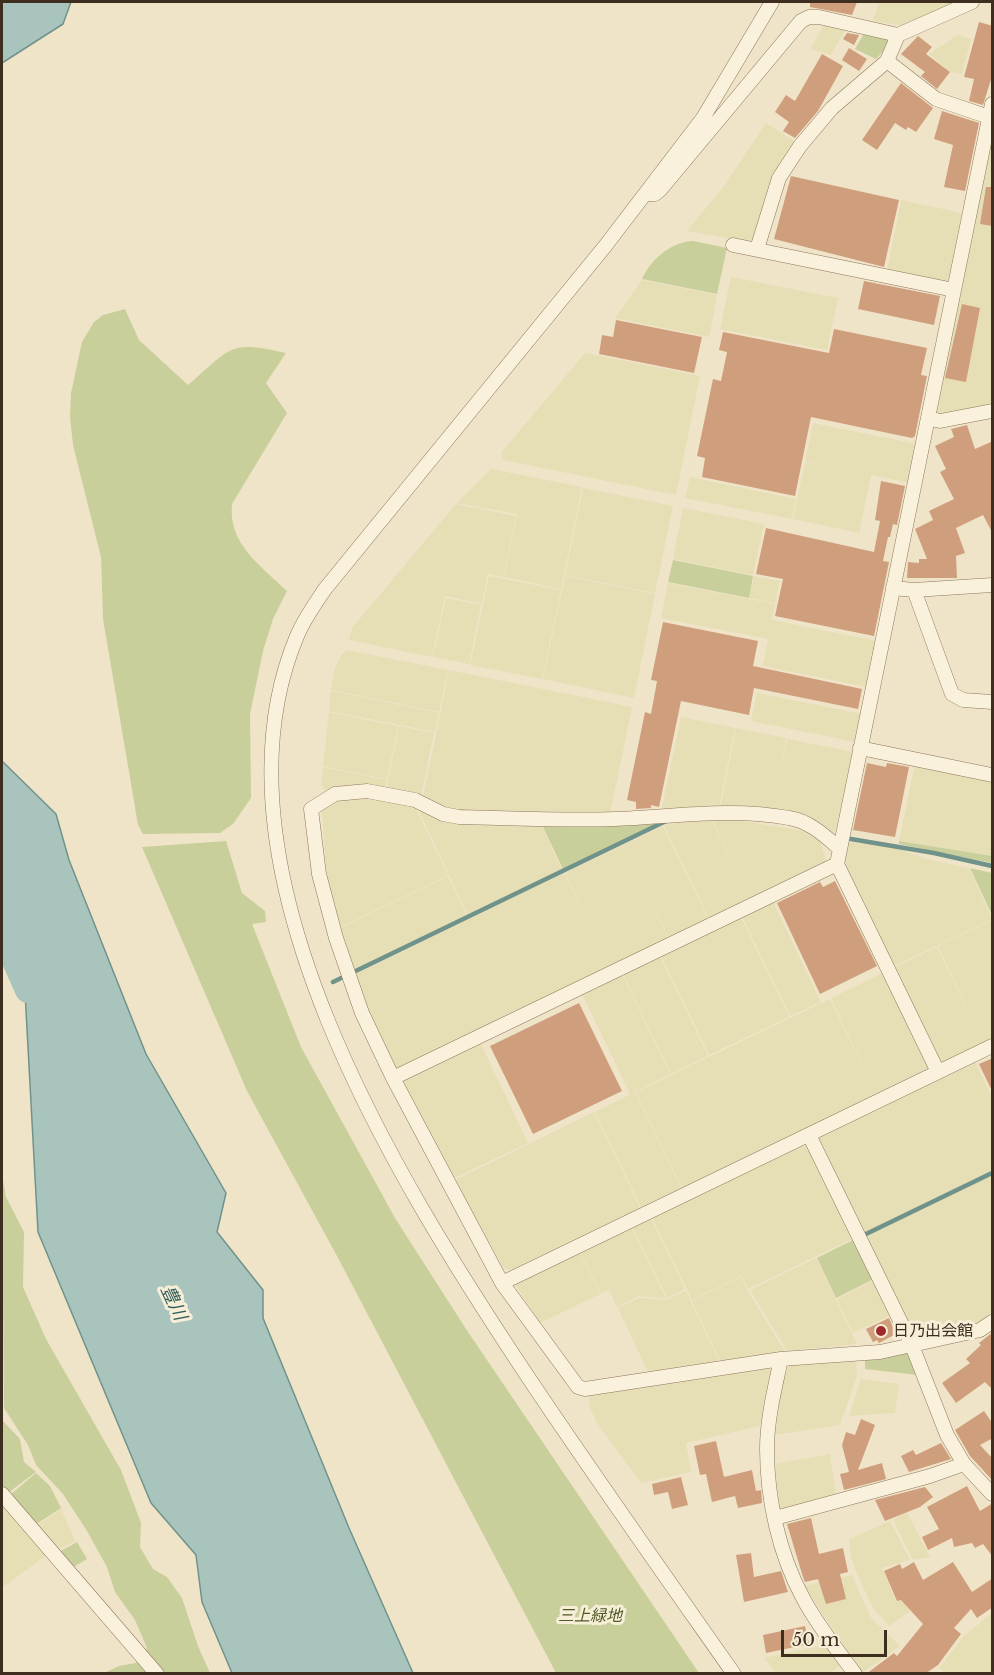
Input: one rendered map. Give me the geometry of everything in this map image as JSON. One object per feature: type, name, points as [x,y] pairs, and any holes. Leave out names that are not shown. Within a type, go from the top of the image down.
[{"type":"street","points":[[734,1674],[553,1414],[475,1297],[391,1155],[334,1040],[298,934],[275,831],[271,758],[282,683],[295,640],[309,612],[325,589],[606,246],[703,118],[772,2]]},
{"type":"street","points":[[645,194],[655,194],[660,190],[801,21],[809,17],[819,17],[898,35],[972,2]]},
{"type":"street","points":[[757,249],[779,178],[800,146],[832,108],[887,61],[898,35]]},
{"type":"street","points":[[887,61],[936,99],[991,118]]},
{"type":"street","points":[[938,1072],[837,864],[993,104]]},
{"type":"street","points":[[733,245],[954,290]]},
{"type":"street","points":[[928,418],[939,421],[993,411]]},
{"type":"street","points":[[892,588],[914,590],[993,585]]},
{"type":"street","points":[[914,590],[952,694],[963,700],[993,702]]},
{"type":"street","points":[[860,748],[993,775]]},
{"type":"street","points":[[839,848],[811,826],[788,818],[719,812],[614,819],[459,817],[443,814],[415,800],[367,791],[334,795],[311,809],[319,873],[336,938],[362,1014],[393,1078],[502,1283],[574,1383],[585,1389],[781,1359],[880,1352],[911,1343],[980,1329],[993,1322]]},
{"type":"street","points":[[393,1078],[837,864]]},
{"type":"street","points":[[502,1283],[993,1046]]},
{"type":"street","points":[[809,1135],[911,1343],[947,1435],[964,1464],[993,1494]]},
{"type":"street","points":[[781,1359],[771,1407],[767,1448],[775,1518],[787,1564],[802,1597],[855,1674]]},
{"type":"street","points":[[775,1518],[930,1476],[964,1464]]},
{"type":"street","points":[[2,1494],[157,1674]]},
{"type":"shaded area","points":[[879,2],[956,2],[906,26],[873,21]]},
{"type":"shaded area","points":[[824,25],[846,29],[831,55],[810,49]]},
{"type":"shaded area","points":[[958,35],[971,39],[962,74],[951,72],[929,54]]},
{"type":"shaded area","points":[[766,123],[796,142],[755,238],[749,242],[687,231],[724,186]]},
{"type":"shaded area","points":[[992,134],[992,404],[940,415],[936,412]]},
{"type":"shaded area","points":[[901,200],[962,213],[950,279],[946,281],[887,271]]},
{"type":"shaded area","points":[[731,277],[838,298],[827,350],[720,329]]},
{"type":"shaded area","points":[[642,280],[717,295],[709,337],[615,318]]},
{"type":"shaded area","points":[[585,353],[700,376],[676,495],[503,460],[501,453]]},
{"type":"shaded area","points":[[813,423],[917,444],[909,483],[871,475],[859,533],[793,519],[805,463],[820,465],[805,462]]},
{"type":"shaded area","points":[[491,469],[582,487],[561,589],[504,577],[517,514],[457,503]]},
{"type":"shaded area","points":[[690,477],[796,499],[792,519],[685,498]]},
{"type":"shaded area","points":[[583,488],[673,506],[655,593],[565,575]]},
{"type":"shaded area","points":[[456,504],[516,516],[503,577],[488,574],[482,604],[445,596],[432,657],[349,640],[352,628]]},
{"type":"shaded area","points":[[683,508],[764,524],[753,575],[673,559]]},
{"type":"shaded area","points":[[489,576],[561,590],[542,679],[470,665]]},
{"type":"shaded area","points":[[565,576],[655,594],[634,698],[543,679]]},
{"type":"shaded area","points":[[754,576],[780,581],[775,603],[749,598]]},
{"type":"shaded area","points":[[668,583],[775,604],[772,620],[877,641],[867,687],[763,666],[768,639],[661,618]]},
{"type":"shaded area","points":[[446,598],[481,605],[469,664],[433,657]]},
{"type":"shaded area","points":[[347,650],[448,670],[439,712],[331,690],[335,668],[341,655]]},
{"type":"shaded area","points":[[449,670],[632,707],[610,814],[465,812],[448,809],[423,797]]},
{"type":"shaded area","points":[[331,691],[439,713],[435,732],[329,711]]},
{"type":"shaded area","points":[[757,693],[862,714],[856,742],[751,721]]},
{"type":"shaded area","points":[[329,712],[398,726],[387,779],[323,766]]},
{"type":"shaded area","points":[[681,717],[735,728],[719,807],[661,812]]},
{"type":"shaded area","points":[[399,726],[434,733],[421,797],[386,790]]},
{"type":"shaded area","points":[[736,728],[786,738],[779,776],[787,739],[854,752],[835,832],[832,833],[817,822],[794,812],[720,808]]},
{"type":"shaded area","points":[[915,764],[992,781],[992,856],[899,841]]},
{"type":"shaded area","points":[[323,767],[387,780],[385,790],[326,791],[321,785]]},
{"type":"shaded area","points":[[367,797],[414,805],[448,875],[341,927],[326,872],[322,811],[326,802],[337,798]]},
{"type":"shaded area","points":[[416,805],[540,823],[562,869],[468,915]]},
{"type":"shaded area","points":[[711,819],[748,896],[712,819],[736,820],[804,831],[820,841],[827,864],[710,921],[664,825]]},
{"type":"shaded area","points":[[663,826],[709,921],[670,940],[646,891],[669,940],[400,1070],[393,1067],[366,1010],[354,975],[564,873],[595,936],[565,873]]},
{"type":"shaded area","points":[[846,842],[886,844],[930,860],[969,868],[992,919],[893,967],[845,866]]},
{"type":"shaded area","points":[[448,876],[467,915],[353,970],[341,928]]},
{"type":"shaded area","points":[[773,902],[821,1002],[790,1016],[742,916]]},
{"type":"shaded area","points":[[741,917],[789,1017],[709,1055],[661,955]]},
{"type":"shaded area","points":[[992,920],[992,1038],[983,1042],[938,946]]},
{"type":"shaded area","points":[[937,947],[983,1042],[940,1063],[894,968]]},
{"type":"shaded area","points":[[660,956],[708,1056],[671,1074],[623,974]]},
{"type":"shaded area","points":[[885,972],[930,1068],[876,1094],[831,998]]},
{"type":"shaded area","points":[[622,974],[670,1074],[630,1094],[582,994]]},
{"type":"shaded area","points":[[830,999],[876,1094],[682,1188],[636,1092]]},
{"type":"shaded area","points":[[480,1042],[528,1143],[452,1179],[402,1085],[404,1079]]},
{"type":"shaded area","points":[[975,1061],[992,1097],[992,1171],[864,1233],[817,1137]]},
{"type":"shaded area","points":[[635,1092],[681,1188],[641,1207],[595,1112]]},
{"type":"shaded area","points":[[594,1112],[640,1208],[510,1270],[504,1268],[453,1181]]},
{"type":"shaded area","points":[[802,1145],[808,1148],[852,1239],[748,1289],[731,1255],[741,1276],[692,1300],[652,1217]]},
{"type":"shaded area","points":[[992,1175],[992,1315],[978,1324],[914,1337],[865,1236]]},
{"type":"shaded area","points":[[651,1218],[685,1289],[667,1298],[632,1227]]},
{"type":"shaded area","points":[[631,1227],[666,1299],[639,1296],[617,1307],[609,1290],[601,1294],[580,1252]]},
{"type":"shaded area","points":[[579,1252],[600,1294],[540,1323],[516,1286],[519,1281]]},
{"type":"shaded area","points":[[816,1258],[857,1344],[787,1351],[750,1290]]},
{"type":"shaded area","points":[[741,1277],[785,1352],[720,1361],[692,1301]]},
{"type":"shaded area","points":[[873,1281],[889,1316],[853,1333],[837,1299]]},
{"type":"shaded area","points":[[686,1291],[719,1361],[649,1374],[618,1308],[639,1298],[666,1300]]},
{"type":"shaded area","points":[[856,1356],[857,1376],[840,1425],[774,1435],[784,1377],[791,1361]]},
{"type":"shaded area","points":[[768,1367],[771,1371],[760,1426],[686,1443],[691,1472],[641,1483],[597,1423],[590,1408],[589,1395]]},
{"type":"shaded area","points":[[861,1379],[899,1384],[895,1413],[849,1416]]},
{"type":"shaded area","points":[[830,1454],[836,1496],[780,1512],[775,1464]]},
{"type":"shaded area","points":[[2,1502],[48,1554],[2,1588]]},
{"type":"shaded area","points":[[61,1509],[75,1541],[57,1550],[36,1526]]},
{"type":"shaded area","points":[[907,1512],[930,1557],[913,1560],[893,1520]]},
{"type":"shaded area","points":[[890,1521],[910,1560],[882,1568],[896,1602],[913,1595],[919,1605],[889,1626],[873,1608],[857,1574],[851,1558],[849,1539]]},
{"type":"shaded area","points":[[852,1575],[871,1618],[900,1646],[862,1673],[804,1586]]},
{"type":"shaded area","points":[[992,1613],[992,1673],[946,1673],[939,1668],[964,1636]]},
{"type":"shaded area","points":[[825,1645],[840,1666],[830,1673],[776,1673],[764,1658]]},
{"type":"green space","points":[[865,32],[888,38],[890,44],[876,59],[855,49]]},
{"type":"green space","points":[[693,241],[727,248],[717,294],[642,279],[656,258],[670,248]]},
{"type":"green space","points":[[125,309],[139,340],[188,385],[222,355],[231,350],[252,347],[286,353],[266,383],[287,413],[232,504],[232,518],[235,531],[248,553],[287,591],[273,619],[263,651],[250,714],[251,798],[233,824],[220,833],[143,834],[138,825],[103,619],[101,557],[73,445],[70,417],[71,393],[82,342],[94,322],[103,315]]},
{"type":"green space","points":[[673,560],[753,576],[749,598],[668,582]]},
{"type":"green space","points":[[667,819],[563,869],[541,823]]},
{"type":"green space","name":"三上緑地","points":[[226,841],[242,893],[265,911],[266,922],[252,924],[301,1047],[395,1218],[466,1329],[699,1673],[556,1673],[337,1256],[247,1091],[142,847]]},
{"type":"green space","points":[[899,841],[992,856],[992,863],[899,844]]},
{"type":"green space","points":[[970,868],[992,873],[992,915]]},
{"type":"green space","points":[[2,1174],[6,1197],[24,1232],[23,1287],[46,1339],[121,1470],[141,1523],[140,1547],[153,1569],[167,1577],[182,1598],[210,1673],[104,1673],[119,1666],[136,1663],[147,1648],[135,1620],[115,1592],[107,1567],[87,1531],[63,1494],[36,1465],[28,1445],[4,1408]]},
{"type":"green space","points":[[853,1240],[872,1280],[836,1298],[817,1258]]},
{"type":"green space","points":[[907,1349],[918,1375],[865,1369],[865,1356]]},
{"type":"green space","points":[[2,1420],[20,1439],[24,1462],[36,1472],[8,1493],[2,1486]]},
{"type":"green space","points":[[36,1473],[50,1486],[61,1508],[35,1525],[10,1495]]},
{"type":"green space","points":[[77,1542],[87,1559],[72,1568],[59,1552]]},
{"type":"water","points":[[2,2],[71,2],[63,24],[2,63]]},
{"type":"water","points":[[2,761],[56,814],[69,860],[146,1054],[226,1193],[217,1232],[263,1290],[263,1318],[349,1528],[413,1673],[232,1673],[202,1602],[196,1555],[151,1503],[38,1232],[25,992],[2,925]]},
{"type":"building","points":[[810,2],[857,2],[852,15],[810,7]]},
{"type":"building","points":[[979,22],[993,26],[993,73],[983,105],[969,101],[974,79],[964,77]]},
{"type":"building","points":[[847,33],[859,35],[854,45],[843,39]]},
{"type":"building","points":[[918,36],[932,47],[926,54],[950,72],[937,89],[921,76],[925,72],[901,54]]},
{"type":"building","points":[[849,48],[867,59],[859,71],[842,60]]},
{"type":"building","points":[[822,54],[843,66],[818,111],[795,138],[783,131],[789,122],[775,112],[786,95],[795,101]]},
{"type":"building","points":[[901,83],[933,108],[916,132],[908,127],[906,130],[895,123],[877,150],[862,140]]},
{"type":"building","points":[[942,111],[979,123],[965,191],[944,187],[953,145],[934,139]]},
{"type":"building","points":[[791,176],[899,200],[884,267],[774,239]]},
{"type":"building","points":[[986,187],[993,187],[993,226],[980,224]]},
{"type":"building","points":[[864,281],[940,296],[934,325],[858,309]]},
{"type":"building","points":[[962,304],[980,308],[966,382],[945,378]]},
{"type":"building","points":[[616,320],[702,337],[694,373],[599,354],[602,335],[613,337]]},
{"type":"building","points":[[834,329],[927,348],[921,375],[927,376],[915,436],[912,438],[811,417],[795,496],[702,477],[705,458],[697,456],[713,379],[721,381],[727,352],[719,350],[723,332],[829,353]]},
{"type":"building","points":[[967,425],[975,449],[993,441],[993,534],[983,515],[956,528],[965,553],[956,556],[957,578],[907,578],[908,562],[919,563],[919,559],[927,559],[915,529],[933,520],[929,511],[954,499],[940,472],[946,469],[935,446],[954,437],[951,429]]},
{"type":"building","points":[[881,481],[905,486],[897,525],[893,524],[883,561],[889,562],[874,636],[775,616],[783,579],[756,574],[766,528],[874,552],[880,521],[875,520]]},
{"type":"building","points":[[663,622],[758,641],[753,666],[862,689],[858,709],[754,688],[749,715],[681,701],[659,807],[651,805],[651,808],[636,809],[636,802],[627,800],[645,712],[651,714],[657,681],[651,680]]},
{"type":"building","points":[[867,763],[886,767],[887,763],[909,767],[895,837],[853,830]]},
{"type":"building","points":[[835,881],[877,966],[820,994],[777,903],[820,882],[823,887]]},
{"type":"building","points":[[579,1003],[622,1091],[533,1134],[490,1046]]},
{"type":"building","points":[[993,1058],[993,1093],[979,1064]]},
{"type":"building","name":"日乃出会館","points":[[889,1318],[896,1334],[879,1343],[877,1340],[873,1342],[866,1329]]},
{"type":"building","points":[[993,1332],[993,1390],[985,1382],[956,1403],[942,1383],[970,1363],[966,1359],[981,1345],[979,1343]]},
{"type":"building","points":[[984,1411],[993,1424],[993,1438],[980,1445],[993,1459],[993,1481],[970,1456],[955,1430]]},
{"type":"building","points":[[861,1419],[875,1425],[858,1470],[882,1463],[886,1479],[844,1490],[840,1474],[849,1472],[842,1445],[846,1432],[855,1435]]},
{"type":"building","points":[[716,1441],[724,1477],[752,1470],[756,1491],[761,1490],[762,1503],[738,1508],[735,1496],[712,1502],[706,1474],[700,1475],[694,1446]]},
{"type":"building","points":[[941,1443],[951,1459],[909,1472],[901,1456],[913,1450],[916,1455]]},
{"type":"building","points":[[681,1477],[688,1505],[672,1509],[668,1492],[654,1495],[652,1484]]},
{"type":"building","points":[[967,1486],[980,1511],[993,1503],[993,1557],[983,1544],[975,1548],[972,1543],[954,1547],[952,1538],[928,1550],[922,1537],[939,1529],[927,1507]]},
{"type":"building","points":[[925,1487],[933,1497],[920,1507],[885,1521],[875,1500]]},
{"type":"building","points":[[811,1518],[819,1554],[843,1548],[848,1572],[840,1574],[846,1599],[826,1604],[818,1579],[805,1582],[787,1524]]},
{"type":"building","points":[[751,1553],[754,1577],[781,1571],[788,1592],[744,1602],[736,1555]]},
{"type":"building","points":[[914,1562],[923,1580],[953,1562],[972,1592],[993,1578],[993,1607],[977,1618],[971,1609],[954,1628],[961,1634],[938,1665],[925,1674],[866,1674],[894,1653],[897,1656],[923,1624],[901,1600],[897,1601],[884,1571],[900,1564],[902,1569]]},
{"type":"building","points":[[805,1626],[809,1644],[766,1653],[763,1635]]},
{"type":"waterway","points":[[333,982],[666,821]]},
{"type":"waterway","points":[[845,838],[934,853],[992,866]]},
{"type":"waterway","name":"豊川","points":[[2,932],[28,990]]},
{"type":"waterway","points":[[864,1235],[992,1173]]},
{"type":"place","name":"日乃出会館","points":[[881,1331]]}]
